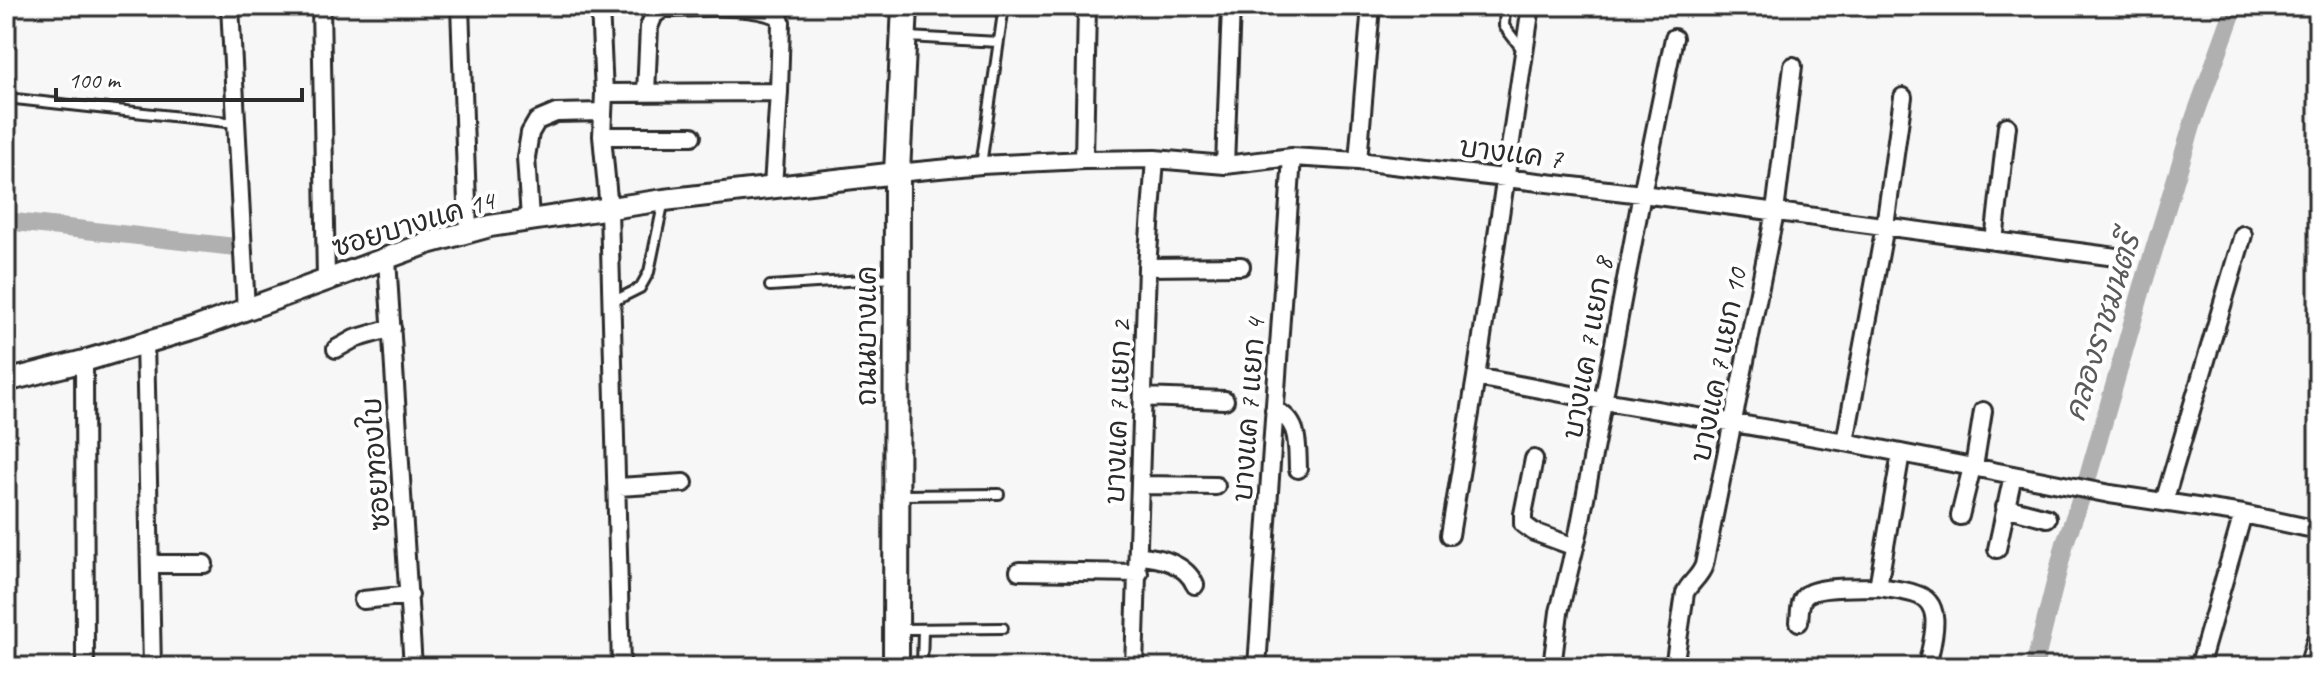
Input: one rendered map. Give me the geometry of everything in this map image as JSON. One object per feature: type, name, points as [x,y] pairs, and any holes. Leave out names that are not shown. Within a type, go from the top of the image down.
[{"type":"main road","name":"ถนนบางแค","points":[[896,667],[897,173],[905,6]]},
{"type":"street","points":[[230,6],[246,310]]},
{"type":"street","points":[[321,6],[326,279]]},
{"type":"street","points":[[460,6],[468,231]]},
{"type":"street","points":[[600,6],[604,93],[602,136],[609,209],[618,487],[621,667]]},
{"type":"street","points":[[1084,160],[1087,6]]},
{"type":"street","points":[[1225,165],[1231,6]]},
{"type":"street","points":[[1358,161],[1371,6]]},
{"type":"street","points":[[1450,535],[1531,6]]},
{"type":"street","points":[[646,93],[649,27],[654,15],[664,8],[739,8],[770,11],[779,16],[779,92],[773,187]]},
{"type":"street","name":"บางแค 7 แยก 8","points":[[1552,667],[1557,622],[1575,547],[1674,38]]},
{"type":"street","name":"บางแค 7 แยก 10","points":[[1674,667],[1685,593],[1704,565],[1775,212],[1793,66]]},
{"type":"street","points":[[604,93],[779,92]]},
{"type":"street","points":[[1845,442],[1885,226],[1903,97]]},
{"type":"street","points":[[530,219],[526,157],[530,133],[537,121],[556,113],[603,112]]},
{"type":"street","points":[[1994,241],[2007,126]]},
{"type":"street","points":[[602,136],[692,136]]},
{"type":"street","name":"บางแค 7","points":[[897,173],[1084,160],[1155,159],[1225,165],[1292,157],[1358,161],[1642,194],[2116,257]]},
{"type":"street","name":"บางแค 7 แยก 4","points":[[1257,667],[1292,157]]},
{"type":"street","name":"บางแค 7 แยก 2","points":[[1134,667],[1147,267],[1155,159]]},
{"type":"street","name":"ซอยบางแค 14","points":[[6,381],[84,361],[246,310],[468,231],[664,200],[897,173]]},
{"type":"street","points":[[2164,502],[2243,235]]},
{"type":"street","name":"ซอยทองใบ","points":[[387,259],[413,667]]},
{"type":"street","points":[[1147,267],[1241,266]]},
{"type":"street","points":[[336,349],[354,339],[392,328]]},
{"type":"street","points":[[145,341],[152,667]]},
{"type":"street","points":[[84,361],[85,667]]},
{"type":"street","points":[[1476,377],[2318,530]]},
{"type":"street","points":[[1143,397],[1225,400]]},
{"type":"street","points":[[1274,410],[1284,414],[1294,427],[1298,469]]},
{"type":"street","points":[[1960,516],[1983,411]]},
{"type":"street","points":[[1878,587],[1901,453]]},
{"type":"street","points":[[1534,459],[1523,524],[1534,532],[1575,547]]},
{"type":"street","points":[[1997,549],[2013,475]]},
{"type":"street","points":[[618,487],[684,483]]},
{"type":"street","points":[[1140,485],[1216,486]]},
{"type":"street","points":[[2005,507],[2047,518]]},
{"type":"street","points":[[2199,667],[2243,514]]},
{"type":"street","points":[[1019,571],[1139,564],[1152,557],[1174,564],[1192,577],[1195,585]]},
{"type":"street","points":[[150,564],[204,564]]},
{"type":"street","points":[[1799,622],[1801,603],[1806,595],[1824,589],[1878,587],[1916,594],[1924,598],[1935,613],[1927,667]]},
{"type":"street","points":[[363,600],[410,595]]},
{"type":"street","points":[[2308,667],[2318,633]]},
{"type":"lane","points":[[981,165],[1004,6]]},
{"type":"lane","points":[[1505,6],[1504,26],[1524,52]]},
{"type":"lane","points":[[903,36],[998,42]]},
{"type":"lane","points":[[6,98],[236,123]]},
{"type":"lane","points":[[612,302],[640,288],[649,272],[664,200]]},
{"type":"lane","points":[[770,286],[896,278]]},
{"type":"lane","points":[[896,496],[999,494]]},
{"type":"lane","points":[[896,629],[1003,628]]},
{"type":"lane","points":[[922,667],[923,629]]},
{"type":"waterway","name":"คลองราชมนตรี","points":[[2034,667],[2065,543],[2085,487],[2142,289],[2195,116],[2235,6]]},
{"type":"waterway","points":[[6,221],[235,247]]}]
